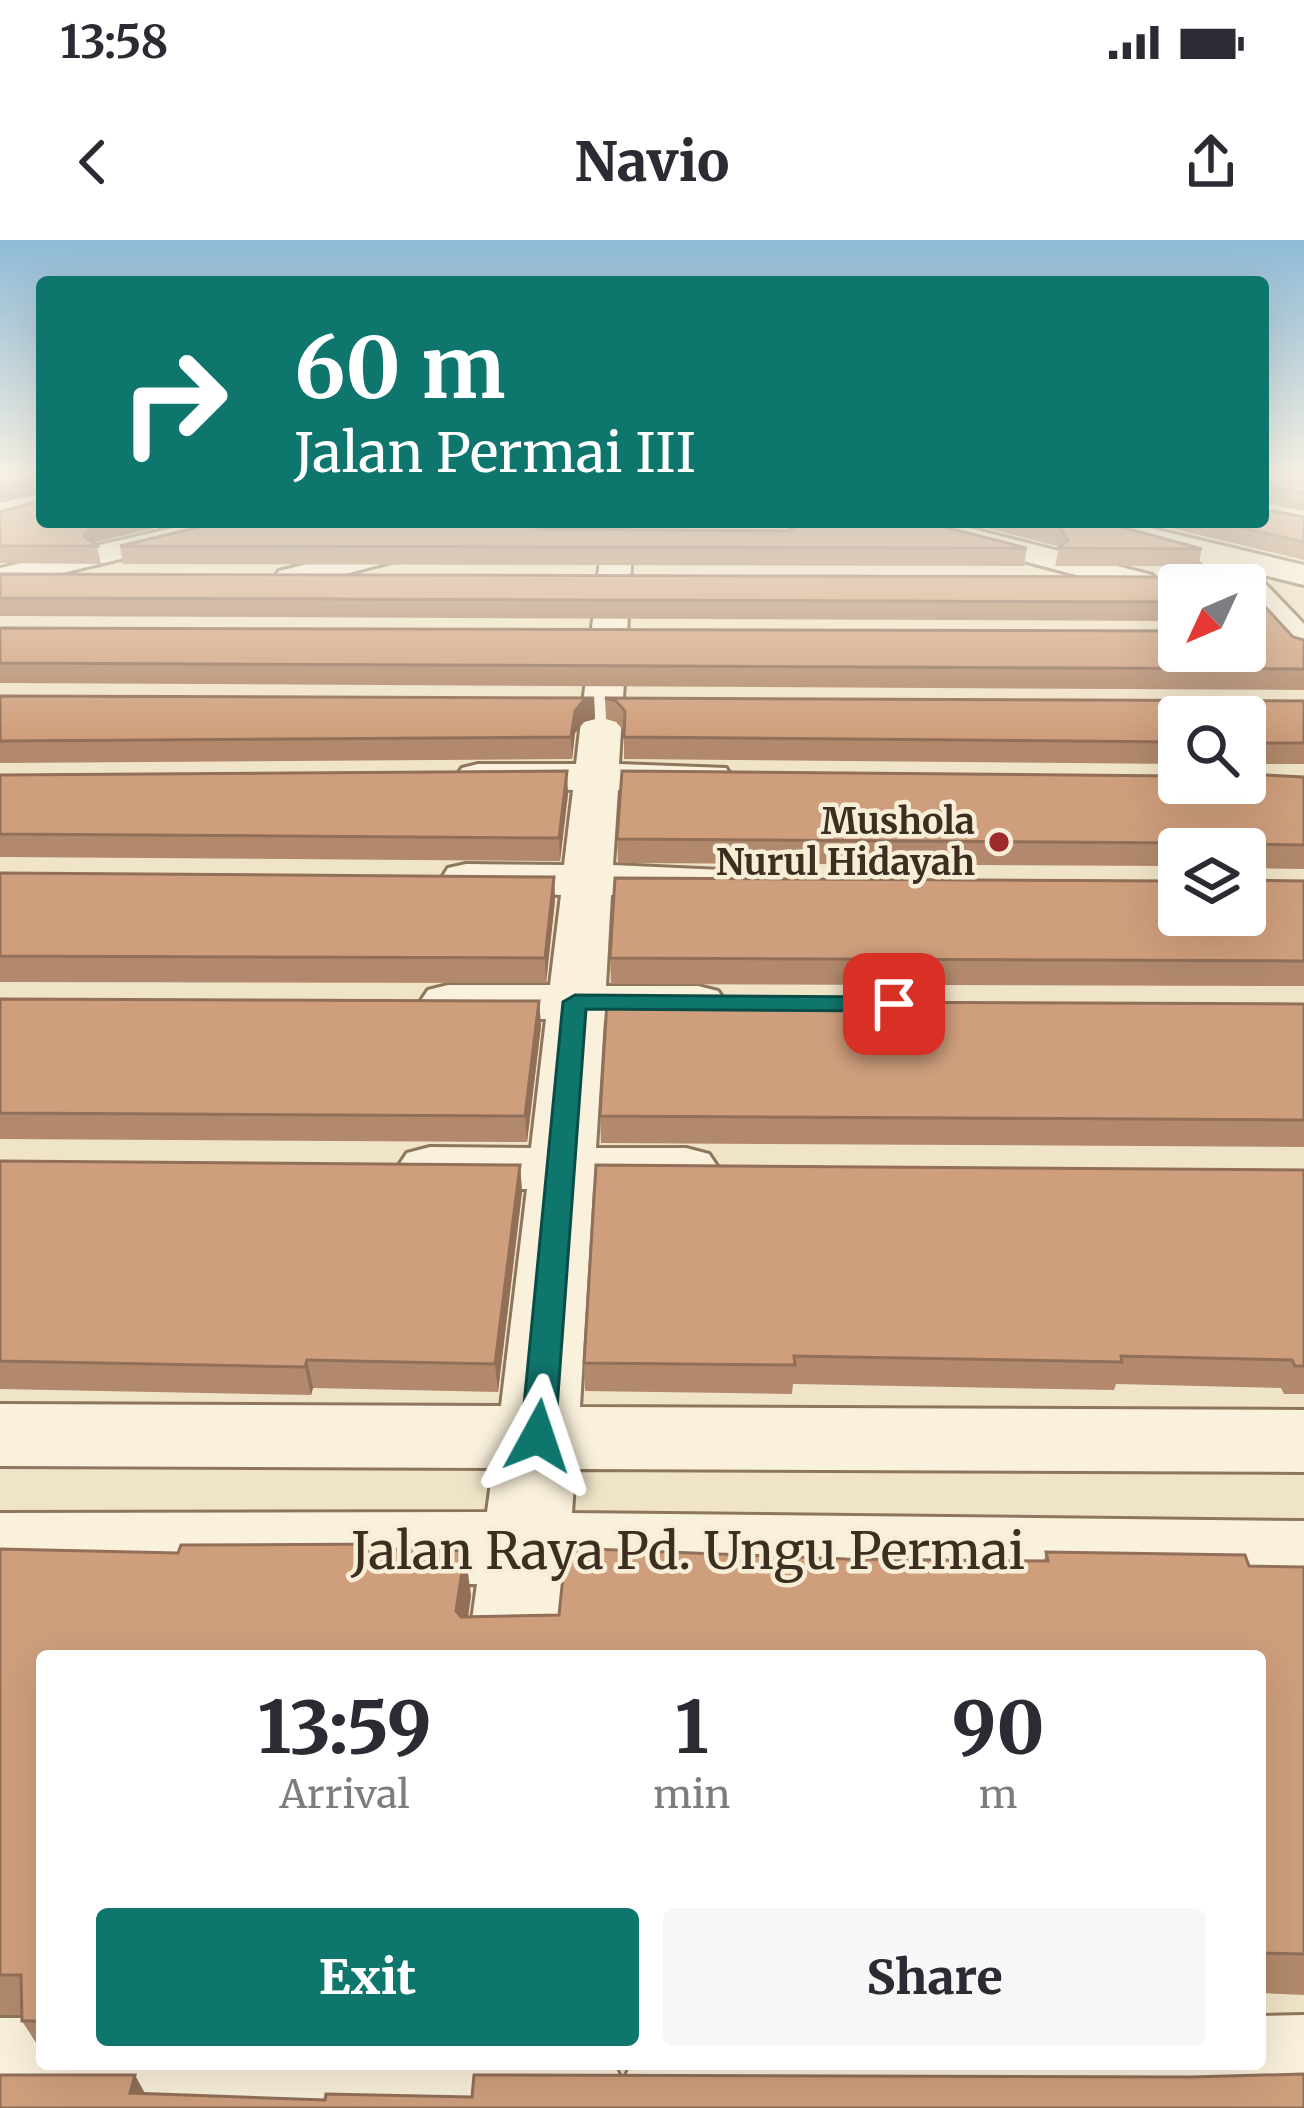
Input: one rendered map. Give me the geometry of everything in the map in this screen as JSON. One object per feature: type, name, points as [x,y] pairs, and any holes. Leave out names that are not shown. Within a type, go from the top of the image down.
[{"type":"street","points":[[0,578],[72,561]]},
{"type":"street","points":[[347,561],[280,578],[430,579]]},
{"type":"street","points":[[514,1650],[538,1436],[614,561]]},
{"type":"street","points":[[1060,561],[1140,582]]},
{"type":"street","points":[[1265,561],[1304,575]]},
{"type":"street","points":[[0,578],[134,578]]},
{"type":"street","points":[[997,582],[1158,582]]},
{"type":"street","points":[[1266,602],[1297,634]]},
{"type":"street","points":[[1266,635],[1297,634]]},
{"type":"street","points":[[430,777],[760,778]]},
{"type":"street","points":[[422,879],[753,881]]},
{"type":"street","points":[[391,1003],[740,1003]]},
{"type":"street","points":[[374,1167],[752,1169]]},
{"type":"street","points":[[0,1435],[1304,1442]]},
{"type":"street","name":"Jalan Raya Pd. Ungu Permai","points":[[0,1549],[522,1548],[1304,1557]]},
{"type":"street","points":[[0,2076],[479,2083],[1304,2073]]},
{"type":"building","points":[[0,574],[1158,577],[1158,602],[0,598]]},
{"type":"building","points":[[1266,608],[1293,637],[1304,640],[1304,669],[1266,669]]},
{"type":"building","points":[[0,628],[1158,631],[1158,668],[0,663]]},
{"type":"building","points":[[0,696],[594,698],[583,701],[575,711],[571,737],[0,741]]},
{"type":"building","points":[[605,698],[1158,700],[1158,742],[624,737],[625,711]]},
{"type":"building","points":[[1266,701],[1304,701],[1304,743],[1266,743]]},
{"type":"building","points":[[567,771],[559,838],[0,834],[0,775]]},
{"type":"building","points":[[622,771],[1158,776],[1158,804],[1266,804],[1266,775],[1304,777],[1304,845],[1266,844],[1266,828],[1158,828],[1158,843],[617,839]]},
{"type":"building","points":[[0,873],[554,877],[545,958],[0,956]]},
{"type":"building","points":[[615,878],[1158,881],[1158,936],[1266,936],[1266,880],[1304,881],[1304,961],[610,958]]},
{"type":"building","points":[[0,999],[539,1001],[525,1116],[0,1113]]},
{"type":"building","points":[[607,1001],[1304,1004],[1304,1120],[600,1116]]},
{"type":"building","points":[[0,1161],[520,1165],[495,1364],[307,1360],[305,1367],[0,1361]]},
{"type":"building","points":[[596,1165],[1304,1170],[1304,1366],[1295,1366],[1292,1360],[1121,1356],[1122,1362],[794,1356],[795,1365],[584,1363]]},
{"type":"building","points":[[393,1544],[393,1549],[465,1551],[456,1611],[461,1617],[559,1615],[566,1548],[846,1559],[1048,1561],[1046,1552],[1245,1555],[1249,1566],[1304,1567],[1304,1954],[1266,1953],[1266,1650],[36,1650],[36,2021],[22,2021],[21,1975],[0,1975],[0,1549],[178,1553],[181,1545]]},
{"type":"building","points":[[1304,2074],[1304,2108],[0,2108],[0,2075],[135,2075],[130,2093],[325,2100],[326,2094],[472,2097],[474,2075]]},
{"type":"place","name":"Mushola Nurul Hidayah","points":[[999,842]]},
{"type":"route","points":[[538,1436],[575,1002],[894,1004]]}]
